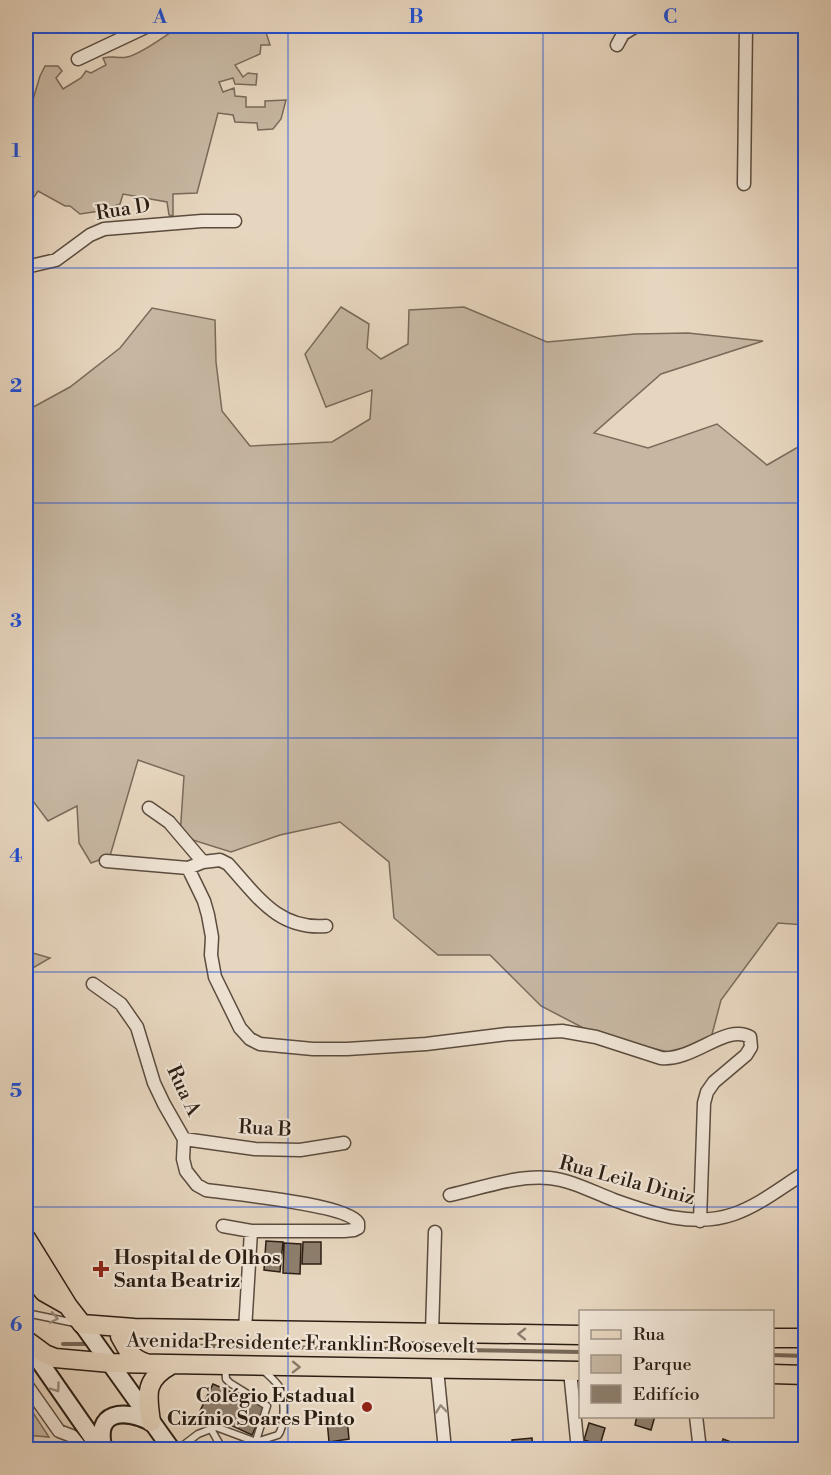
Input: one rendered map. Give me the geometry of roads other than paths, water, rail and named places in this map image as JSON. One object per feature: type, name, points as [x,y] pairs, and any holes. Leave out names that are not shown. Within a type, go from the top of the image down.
[{"type":"main road","points":[[26,1238],[68,1306],[172,1449]]},
{"type":"main road","points":[[26,1269],[44,1292],[68,1306]]},
{"type":"main road","name":"Avenida Presidente Franklin Roosevelt","points":[[82,1324],[134,1328],[579,1335]]},
{"type":"main road","points":[[134,1328],[121,1332],[120,1336],[132,1357],[137,1361],[152,1365]]},
{"type":"main road","points":[[774,1338],[806,1338]]},
{"type":"main road","name":"Avenida Presidente Franklin Roosevelt","points":[[26,1341],[55,1358],[111,1363],[575,1371]]},
{"type":"main road","points":[[26,1341],[102,1449]]},
{"type":"main road","points":[[151,1422],[148,1406],[151,1383],[158,1372],[171,1365]]},
{"type":"main road","points":[[774,1374],[806,1375]]},
{"type":"main road","points":[[102,1449],[101,1437],[104,1425],[110,1418],[121,1414],[135,1415],[151,1422]]},
{"type":"street","points":[[78,59],[148,26]]},
{"type":"street","points":[[617,45],[620,37],[636,26]]},
{"type":"street","points":[[744,184],[746,26]]},
{"type":"street","name":"Rua D","points":[[26,267],[56,260],[90,235],[104,230],[202,221],[235,221]]},
{"type":"street","points":[[149,808],[169,822],[203,862]]},
{"type":"street","points":[[106,861],[188,868],[203,862],[220,860],[228,864],[280,917],[298,924],[314,927],[326,926]]},
{"type":"street","points":[[188,868],[204,901],[208,915],[215,977],[240,1028],[250,1039],[260,1044],[313,1049],[346,1049],[562,1031],[596,1037],[662,1058],[672,1059],[712,1044],[729,1034],[743,1033],[750,1038],[751,1047],[746,1055],[714,1082],[707,1092],[704,1103],[700,1221]]},
{"type":"street","name":"Rua A","points":[[93,984],[120,1004],[137,1027],[154,1083],[184,1139],[183,1159],[186,1170],[197,1185],[206,1190],[340,1211],[354,1217],[358,1223],[358,1228],[344,1231],[251,1231]]},
{"type":"street","name":"Rua B","points":[[184,1139],[255,1149],[300,1150],[344,1143]]},
{"type":"street","name":"Rua Leila Diniz","points":[[450,1195],[523,1179],[552,1179],[637,1208],[681,1219],[700,1221],[736,1213],[806,1172]]},
{"type":"street","points":[[223,1226],[251,1231],[245,1330]]},
{"type":"street","points":[[432,1333],[435,1232]]},
{"type":"street","points":[[437,1369],[445,1449]]},
{"type":"street","points":[[575,1371],[578,1449]]},
{"type":"street","points":[[26,1383],[59,1431],[72,1436],[82,1449]]},
{"type":"street","points":[[696,1418],[700,1449]]},
{"type":"lane","points":[[26,1313],[82,1324]]},
{"type":"lane","points":[[225,1366],[226,1379],[230,1383],[267,1406],[253,1449]]},
{"type":"lane","points":[[177,1449],[198,1434],[211,1429],[220,1428],[256,1442],[278,1435],[283,1425],[282,1394],[280,1387],[259,1366]]},
{"type":"lane","points":[[211,1429],[224,1449]]},
{"type":"waterway","points":[[63,1344],[89,1344]]},
{"type":"waterway","points":[[153,1345],[579,1352]]},
{"type":"waterway","points":[[774,1355],[806,1356]]},
{"type":"place","name":"Hospital de Olhos Santa Beatriz","points":[[101,1269]]},
{"type":"place","name":"Colégio Estadual Cizínio Soares Pinto","points":[[367,1407]]}]
